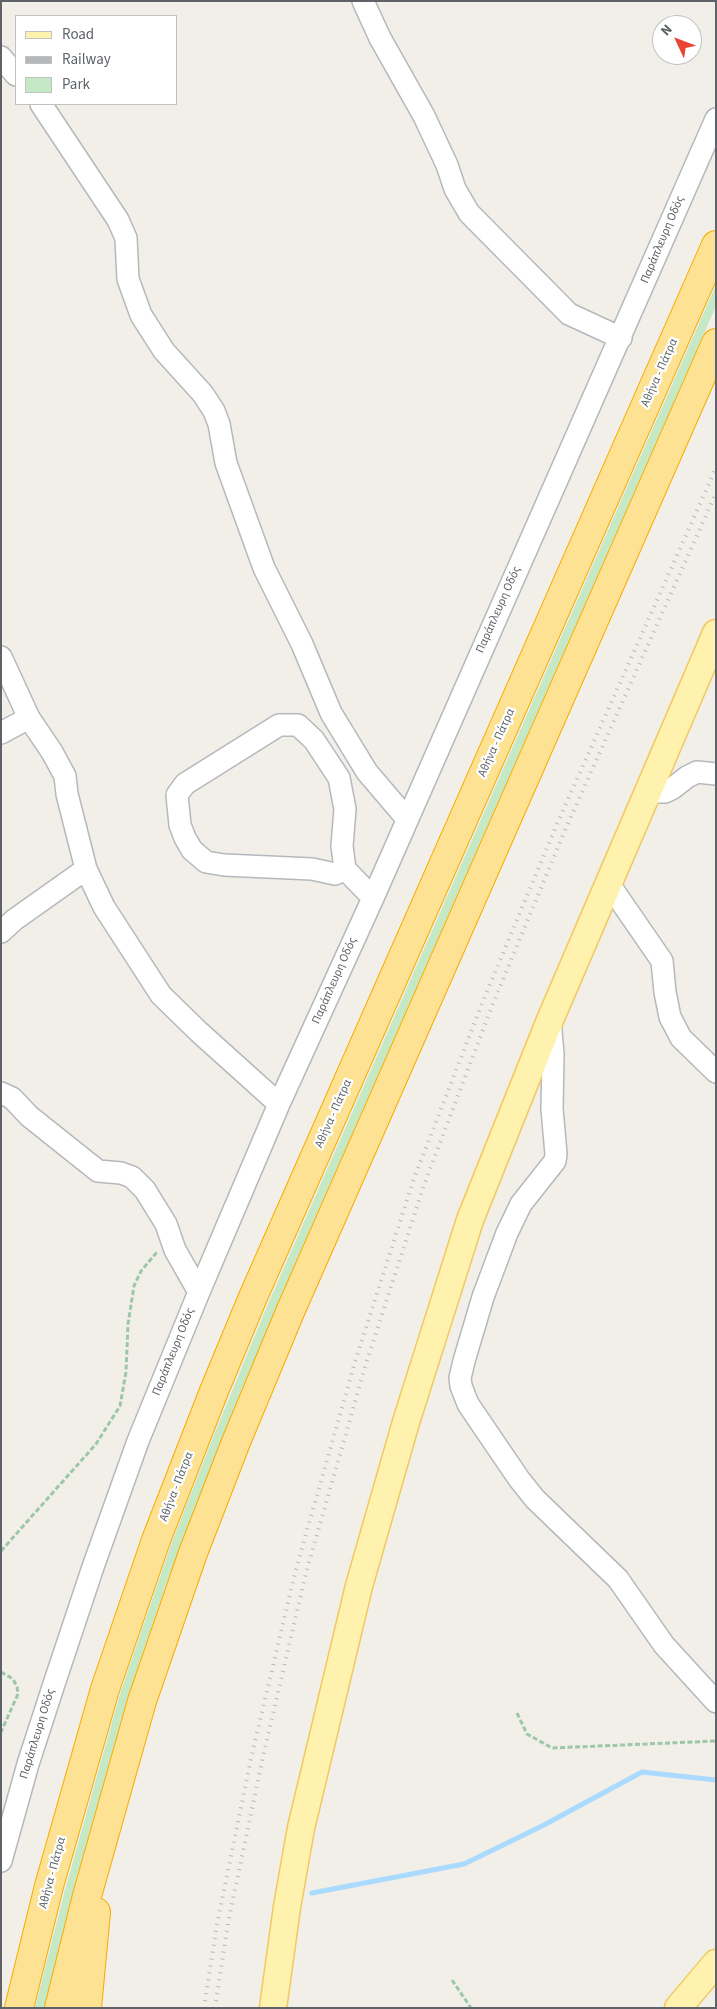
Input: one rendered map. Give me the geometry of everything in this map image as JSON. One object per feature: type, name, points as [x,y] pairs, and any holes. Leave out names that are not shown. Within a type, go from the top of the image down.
[{"type":"highway","name":"Αθήνα - Πάτρα","points":[[19,2008],[49,1886],[104,1689],[156,1540],[214,1391],[261,1279],[716,245]]},
{"type":"highway","points":[[59,2008],[142,1701],[193,1553],[250,1406],[716,343]]},
{"type":"highway","points":[[88,2008],[104,1836]]},
{"type":"main road","points":[[274,2008],[287,1907],[301,1828],[366,1559],[406,1422],[470,1220],[550,1020],[716,634]]},
{"type":"main road","points":[[678,2008],[716,1963]]},
{"type":"street","points":[[363,1],[380,38],[424,116],[447,165],[455,189],[469,213],[568,314],[620,338]]},
{"type":"street","points":[[1,57],[15,74]]},
{"type":"street","points":[[42,105],[118,220],[126,238],[128,279],[141,315],[164,351],[203,394],[214,411],[219,424],[226,463],[264,568],[302,644],[331,713],[367,772],[407,819]]},
{"type":"street","name":"Παράπλευρη Οδός","points":[[1,1861],[31,1756],[93,1566],[138,1441],[199,1292],[280,1104],[373,898],[716,119]]},
{"type":"street","points":[[1,657],[8,689],[52,752],[65,776],[67,794],[86,869],[104,907],[161,995],[199,1032],[280,1104]]},
{"type":"street","points":[[1,733],[29,718]]},
{"type":"street","points":[[345,869],[335,874],[312,869],[224,865],[206,862],[192,850],[185,838],[180,826],[177,795],[185,784],[279,725],[298,725],[314,740],[339,778],[345,809],[342,846],[345,869],[373,898]]},
{"type":"street","points":[[648,792],[665,792],[697,772],[716,774]]},
{"type":"street","points":[[1,932],[14,920],[86,869]]},
{"type":"street","points":[[609,884],[662,961],[670,1017],[681,1038],[716,1072]]},
{"type":"street","points":[[550,1020],[553,1054],[552,1109],[555,1161],[521,1204],[507,1233],[483,1297],[464,1361],[460,1378],[461,1386],[468,1404],[519,1479],[535,1499],[618,1579],[664,1645],[716,1702]]},
{"type":"street","points":[[1,1093],[12,1098],[29,1116],[98,1171],[121,1173],[132,1177],[145,1190],[162,1218],[175,1250],[199,1292]]},
{"type":"path","points":[[1,1551],[96,1444],[120,1406],[125,1384],[128,1316],[134,1286],[141,1271],[154,1255],[172,1240]]},
{"type":"path","points":[[1,1672],[13,1680],[18,1694],[1,1732]]},
{"type":"path","points":[[517,1713],[527,1734],[537,1742],[552,1748],[716,1740]]},
{"type":"path","points":[[452,1980],[471,2008]]},
{"type":"green space","points":[[716,285],[716,306],[296,1261],[237,1400],[166,1584],[128,1696],[73,1891],[44,2008],[35,2008],[65,1890],[120,1694],[171,1545],[214,1435],[268,1304]]},
{"type":"waterway","points":[[312,1893],[464,1864],[542,1826],[642,1772],[716,1780]]},
{"type":"railway","points":[[204,2008],[217,1924],[252,1754],[296,1569],[355,1362],[413,1181],[483,1001],[557,824],[716,468]]},
{"type":"railway","points":[[215,2008],[228,1923],[263,1757],[306,1573],[365,1367],[424,1185],[492,1006],[566,828],[716,493]]}]
